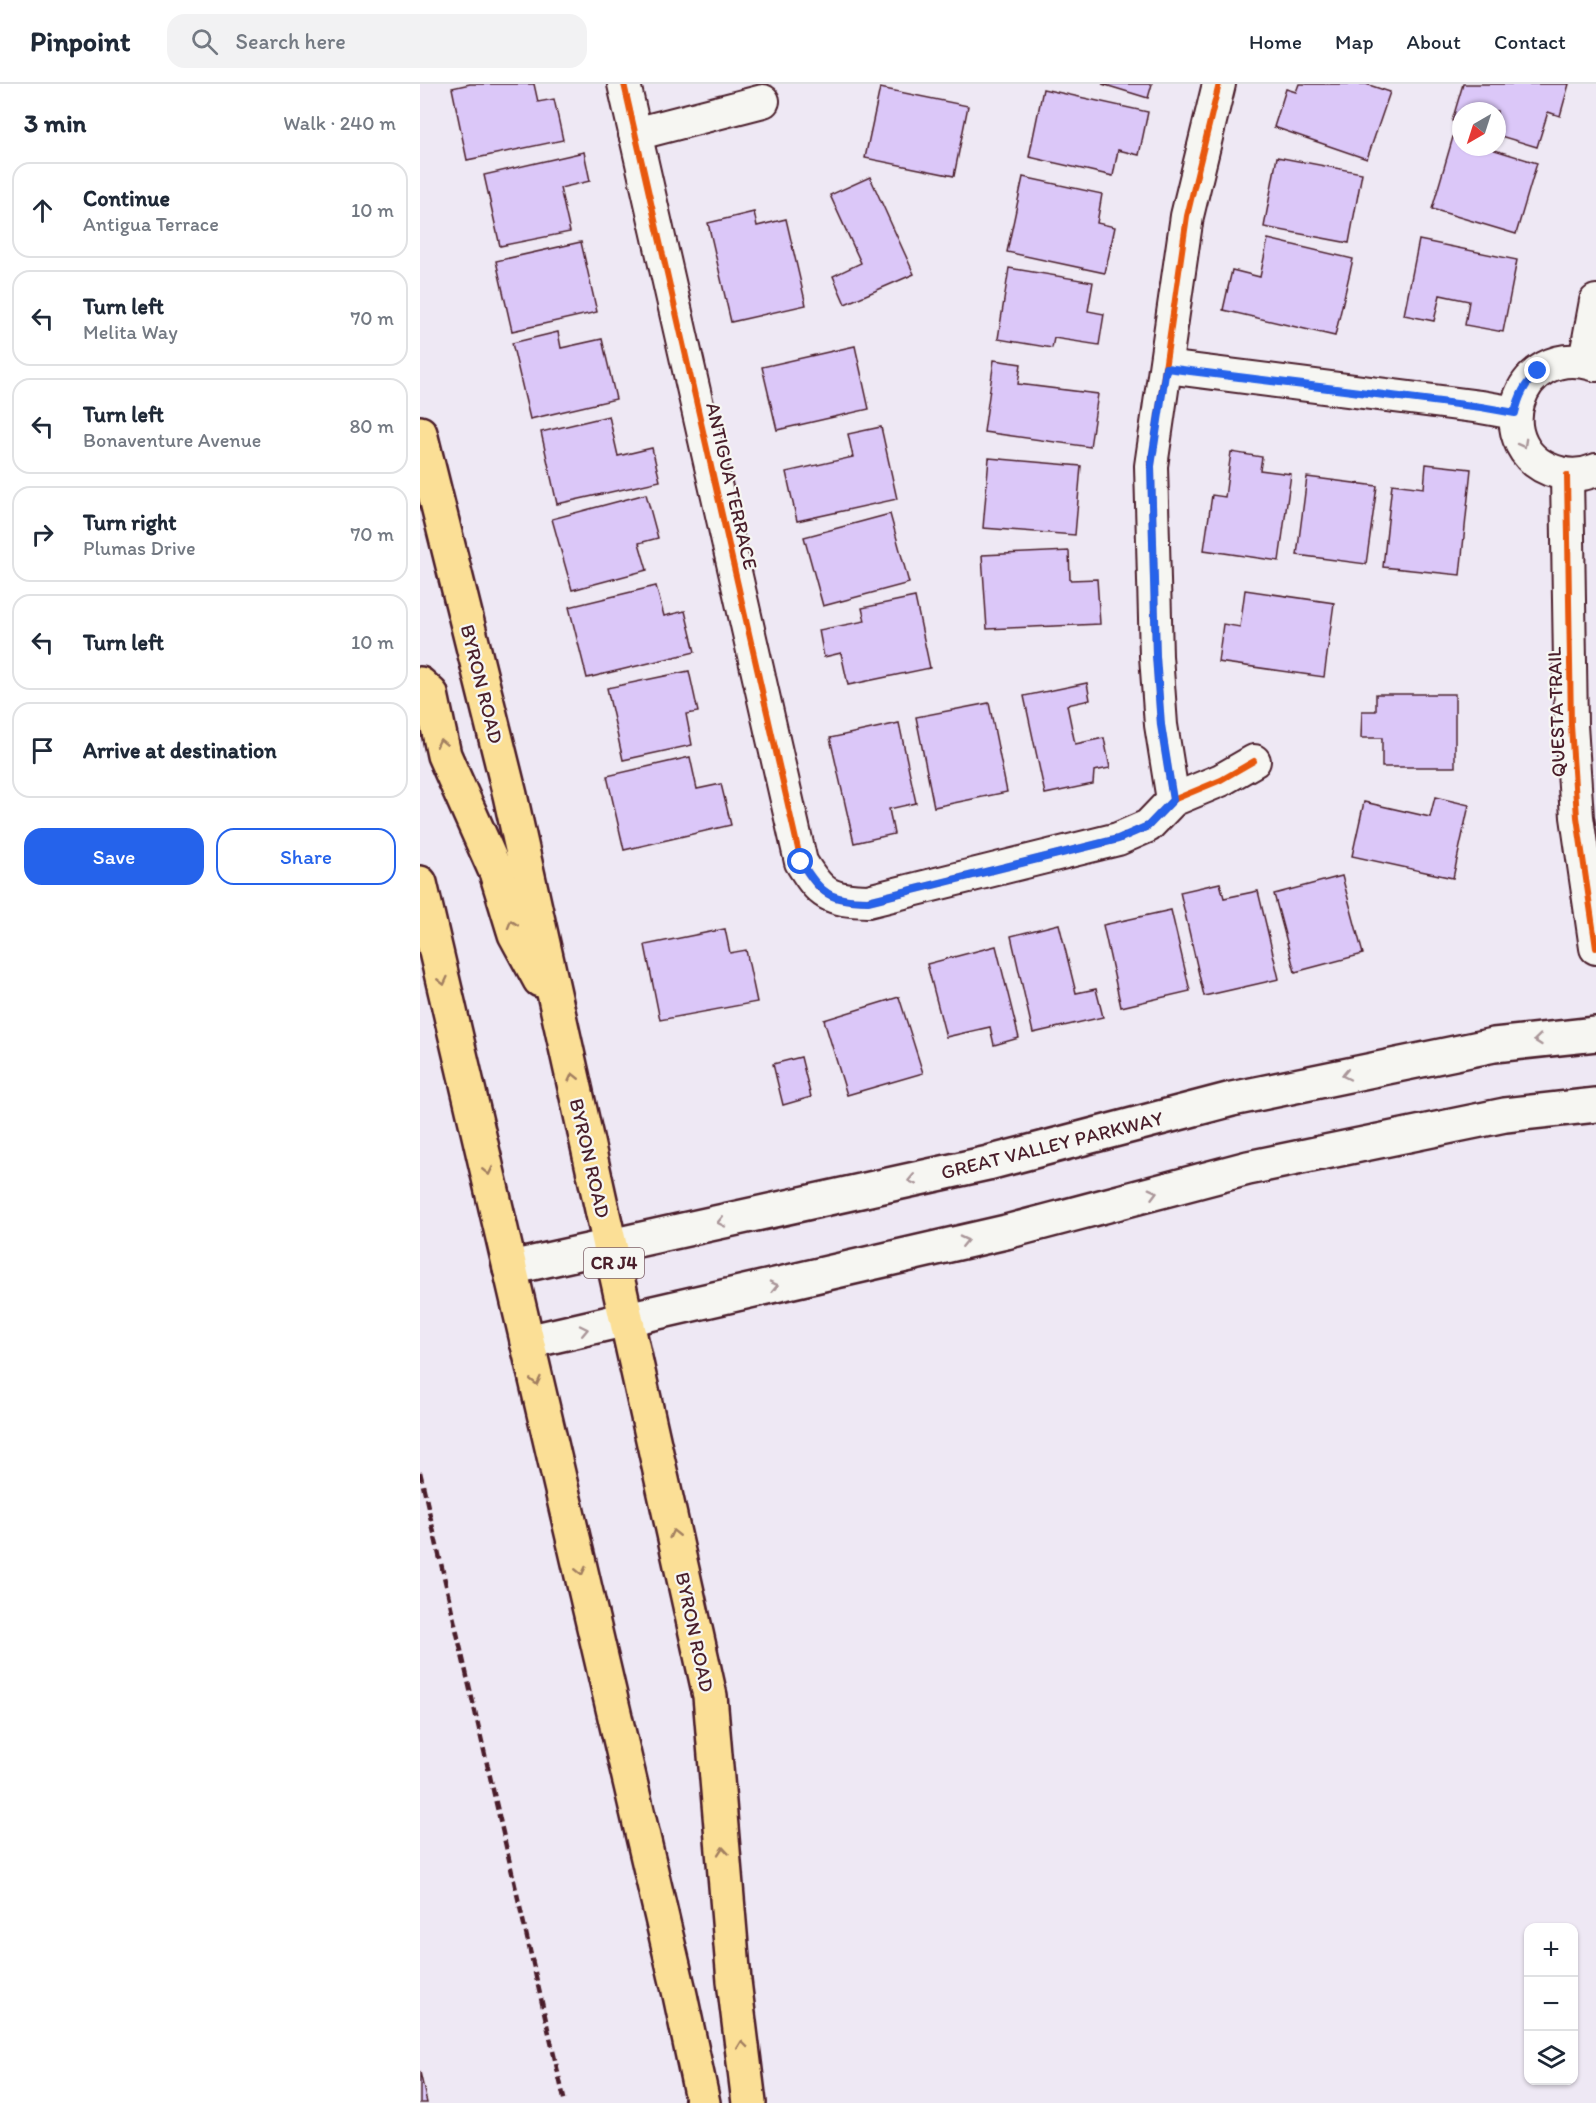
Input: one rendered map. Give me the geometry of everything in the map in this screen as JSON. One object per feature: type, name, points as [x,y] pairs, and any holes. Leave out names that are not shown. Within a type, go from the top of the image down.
[{"type":"main road","name":"BYRON ROAD","points":[[420,433],[510,795],[710,1696],[735,1981],[749,2103]]},
{"type":"main road","points":[[420,684],[431,694],[444,755],[496,872],[515,934],[558,1013]]},
{"type":"main road","points":[[420,883],[703,2103]]},
{"type":"main road","name":"GREAT VALLEY PARKWAY","points":[[510,1268],[988,1163],[1232,1099],[1494,1045],[1596,1034]]},
{"type":"main road","points":[[527,1342],[1006,1232],[1248,1168],[1505,1115],[1596,1105]]},
{"type":"street","name":"ANTIGUA TERRACE","points":[[624,84],[801,862],[820,889],[841,900],[868,901],[1118,839],[1148,826],[1173,800]]},
{"type":"street","points":[[1219,84],[1187,216],[1151,466],[1156,656],[1161,725],[1173,800],[1221,780],[1254,761]]},
{"type":"street","points":[[635,134],[763,101]]},
{"type":"street","points":[[1582,472],[1550,470],[1535,461],[1523,447],[1516,431],[1515,413],[1526,383],[1538,371],[1552,363],[1568,360],[1590,363],[1596,301]]},
{"type":"street","points":[[1166,368],[1515,413]]},
{"type":"street","name":"QUESTA TRAIL","points":[[1582,472],[1571,725],[1577,817],[1596,948]]},
{"type":"building","points":[[470,84],[534,84],[538,102],[554,99],[563,140],[467,160],[452,88]]},
{"type":"building","points":[[1102,84],[1152,84],[1148,98]]},
{"type":"building","points":[[1299,84],[1366,84],[1390,92],[1367,159],[1274,127],[1286,89],[1296,92]]},
{"type":"building","points":[[1463,84],[1569,84],[1560,116],[1548,112],[1537,147],[1506,138],[1506,102],[1458,102]]},
{"type":"building","points":[[880,88],[968,106],[954,176],[865,158]]},
{"type":"building","points":[[1043,89],[1148,112],[1139,155],[1118,150],[1113,176],[1029,157]]},
{"type":"building","points":[[1452,140],[1452,156],[1506,156],[1506,153],[1537,163],[1516,234],[1432,209]]},
{"type":"building","points":[[584,152],[590,181],[560,188],[570,232],[500,246],[484,175]]},
{"type":"building","points":[[1277,157],[1362,173],[1349,243],[1264,227]]},
{"type":"building","points":[[870,177],[914,274],[845,304],[833,276],[861,263],[830,195]]},
{"type":"building","points":[[1023,177],[1102,194],[1097,223],[1115,227],[1105,273],[1007,252]]},
{"type":"building","points":[[754,212],[757,226],[786,219],[806,305],[731,322],[708,223]]},
{"type":"building","points":[[1268,239],[1353,259],[1335,336],[1223,310],[1232,270],[1260,277]]},
{"type":"building","points":[[1419,240],[1517,260],[1503,332],[1465,325],[1469,301],[1440,295],[1434,321],[1404,315]]},
{"type":"building","points":[[581,242],[597,312],[512,331],[496,261]]},
{"type":"building","points":[[1009,268],[1093,282],[1088,311],[1104,314],[1099,345],[1054,338],[1052,348],[998,339]]},
{"type":"building","points":[[558,332],[561,348],[602,339],[616,399],[530,419],[512,343]]},
{"type":"building","points":[[855,346],[869,409],[777,430],[762,367]]},
{"type":"building","points":[[994,360],[1021,364],[1018,384],[1098,394],[1090,447],[984,432]]},
{"type":"building","points":[[609,416],[618,456],[652,448],[660,481],[557,504],[541,432]]},
{"type":"building","points":[[881,427],[897,499],[797,521],[786,472],[853,457],[848,434]]},
{"type":"building","points":[[1231,452],[1262,457],[1260,470],[1291,474],[1279,561],[1204,550],[1212,495],[1225,497]]},
{"type":"building","points":[[989,458],[1081,466],[1075,535],[983,528]]},
{"type":"building","points":[[1426,464],[1471,469],[1460,575],[1383,567],[1392,484],[1424,488]]},
{"type":"building","points":[[1307,477],[1377,486],[1366,564],[1297,555]]},
{"type":"building","points":[[646,494],[658,538],[639,543],[647,570],[572,590],[552,519]]},
{"type":"building","points":[[890,514],[909,583],[823,606],[804,537]]},
{"type":"building","points":[[1069,551],[1070,580],[1097,579],[1100,624],[987,629],[982,555]]},
{"type":"building","points":[[656,586],[664,616],[685,611],[695,652],[587,678],[569,607]]},
{"type":"building","points":[[1245,590],[1334,603],[1324,677],[1218,662],[1223,624],[1240,627]]},
{"type":"building","points":[[915,597],[930,668],[848,685],[841,653],[824,657],[819,630],[865,621],[862,608]]},
{"type":"building","points":[[689,671],[698,712],[686,714],[692,745],[623,760],[607,688]]},
{"type":"building","points":[[1087,683],[1090,700],[1067,705],[1075,744],[1104,738],[1110,768],[1094,771],[1093,784],[1045,794],[1024,696]]},
{"type":"building","points":[[1376,694],[1455,694],[1455,767],[1382,767],[1382,738],[1361,738],[1362,711],[1376,711]]},
{"type":"building","points":[[989,703],[1007,792],[934,807],[916,717]]},
{"type":"building","points":[[899,723],[916,803],[889,809],[894,834],[854,843],[830,738]]},
{"type":"building","points":[[690,757],[697,789],[721,784],[731,825],[624,850],[607,776]]},
{"type":"building","points":[[1435,797],[1469,805],[1453,878],[1352,856],[1364,802],[1430,817]]},
{"type":"building","points":[[1342,876],[1363,954],[1295,972],[1274,894]]},
{"type":"building","points":[[1220,883],[1224,898],[1258,891],[1279,979],[1204,996],[1180,892]]},
{"type":"building","points":[[1171,910],[1190,991],[1121,1007],[1103,925]]},
{"type":"building","points":[[1059,924],[1076,993],[1096,989],[1103,1017],[1033,1033],[1011,936]]},
{"type":"building","points":[[725,929],[730,953],[746,950],[757,1002],[660,1020],[645,945]]},
{"type":"building","points":[[996,946],[1019,1038],[994,1045],[990,1027],[946,1037],[927,964]]},
{"type":"building","points":[[899,997],[923,1073],[847,1095],[824,1020]]},
{"type":"building","points":[[801,1057],[811,1097],[783,1105],[773,1064]]},
{"type":"building","points":[[420,2072],[427,2103],[420,2103]]},
{"type":"railway","points":[[420,1472],[565,2103]]},
{"type":"cycle path","points":[[624,84],[801,862],[814,882],[827,894],[835,897],[868,901],[1118,839],[1148,826],[1173,800],[1221,780],[1254,761]]},
{"type":"cycle path","points":[[1173,800],[1161,725],[1156,656],[1151,466],[1187,216],[1219,84]]},
{"type":"cycle path","points":[[1567,475],[1571,725],[1577,817],[1596,948]]},
{"type":"route","points":[[801,862],[820,889],[841,900],[868,901],[1118,839],[1148,826],[1173,800],[1161,725],[1156,656],[1151,466],[1166,368],[1515,413],[1526,383],[1538,371]]}]
